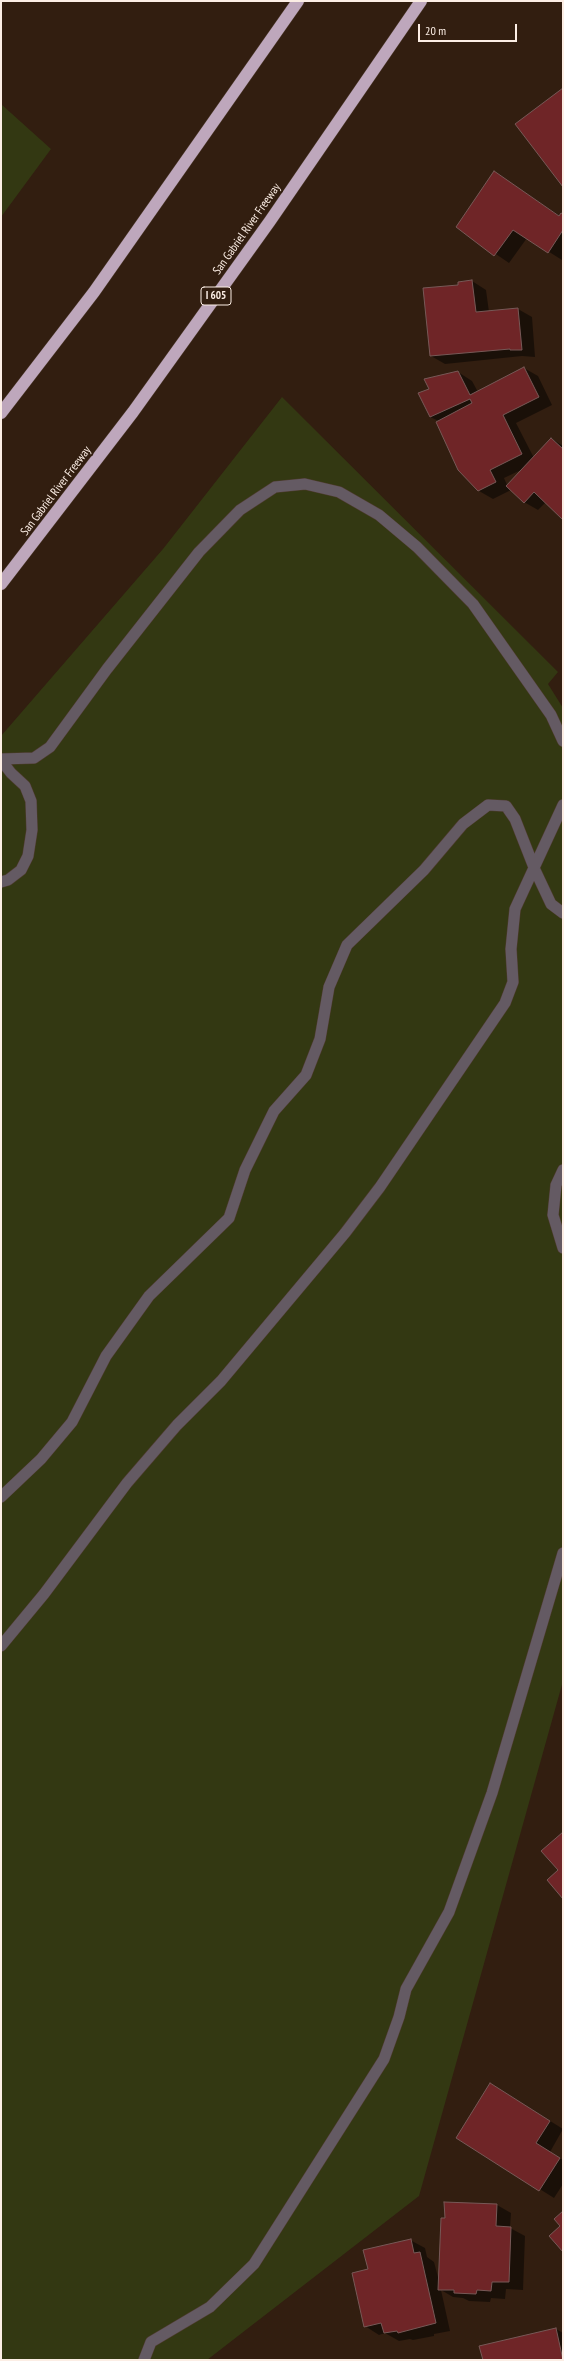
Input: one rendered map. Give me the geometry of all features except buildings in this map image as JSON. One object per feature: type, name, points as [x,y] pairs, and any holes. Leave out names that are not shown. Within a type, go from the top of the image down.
[{"type":"highway","points":[[1,413],[94,292],[298,1]]},
{"type":"highway","name":"San Gabriel River Freeway","points":[[1,584],[133,412],[270,221],[422,1]]},
{"type":"lane","points":[[1,760],[34,758],[50,747],[107,669],[199,552],[240,510],[275,487],[304,484],[339,492],[379,515],[418,547],[473,604],[550,715],[563,741]]},
{"type":"lane","points":[[1,760],[11,773],[25,786],[31,802],[32,830],[28,856],[21,870],[8,880],[1,882]]},
{"type":"lane","points":[[1,1497],[41,1459],[72,1422],[106,1356],[149,1296],[229,1218],[245,1170],[274,1111],[306,1075],[320,1039],[329,987],[347,945],[424,870],[463,824],[488,805],[506,806],[515,819],[534,870],[551,904],[563,913]]},
{"type":"lane","points":[[1,1646],[44,1594],[127,1483],[177,1424],[221,1381],[345,1233],[380,1187],[505,1003],[513,982],[511,949],[516,909],[563,805]]},
{"type":"lane","points":[[563,1170],[556,1185],[553,1214],[563,1248]]},
{"type":"lane","points":[[144,2360],[151,2342],[210,2306],[254,2264],[384,2059],[399,2017],[406,1989],[449,1912],[492,1793],[563,1553]]},
{"type":"green space","points":[[1,104],[51,149],[1,217]]},
{"type":"green space","points":[[282,397],[558,672],[548,684],[563,708],[563,1681],[419,2196],[207,2360],[1,2360],[1,736],[163,549]]}]
